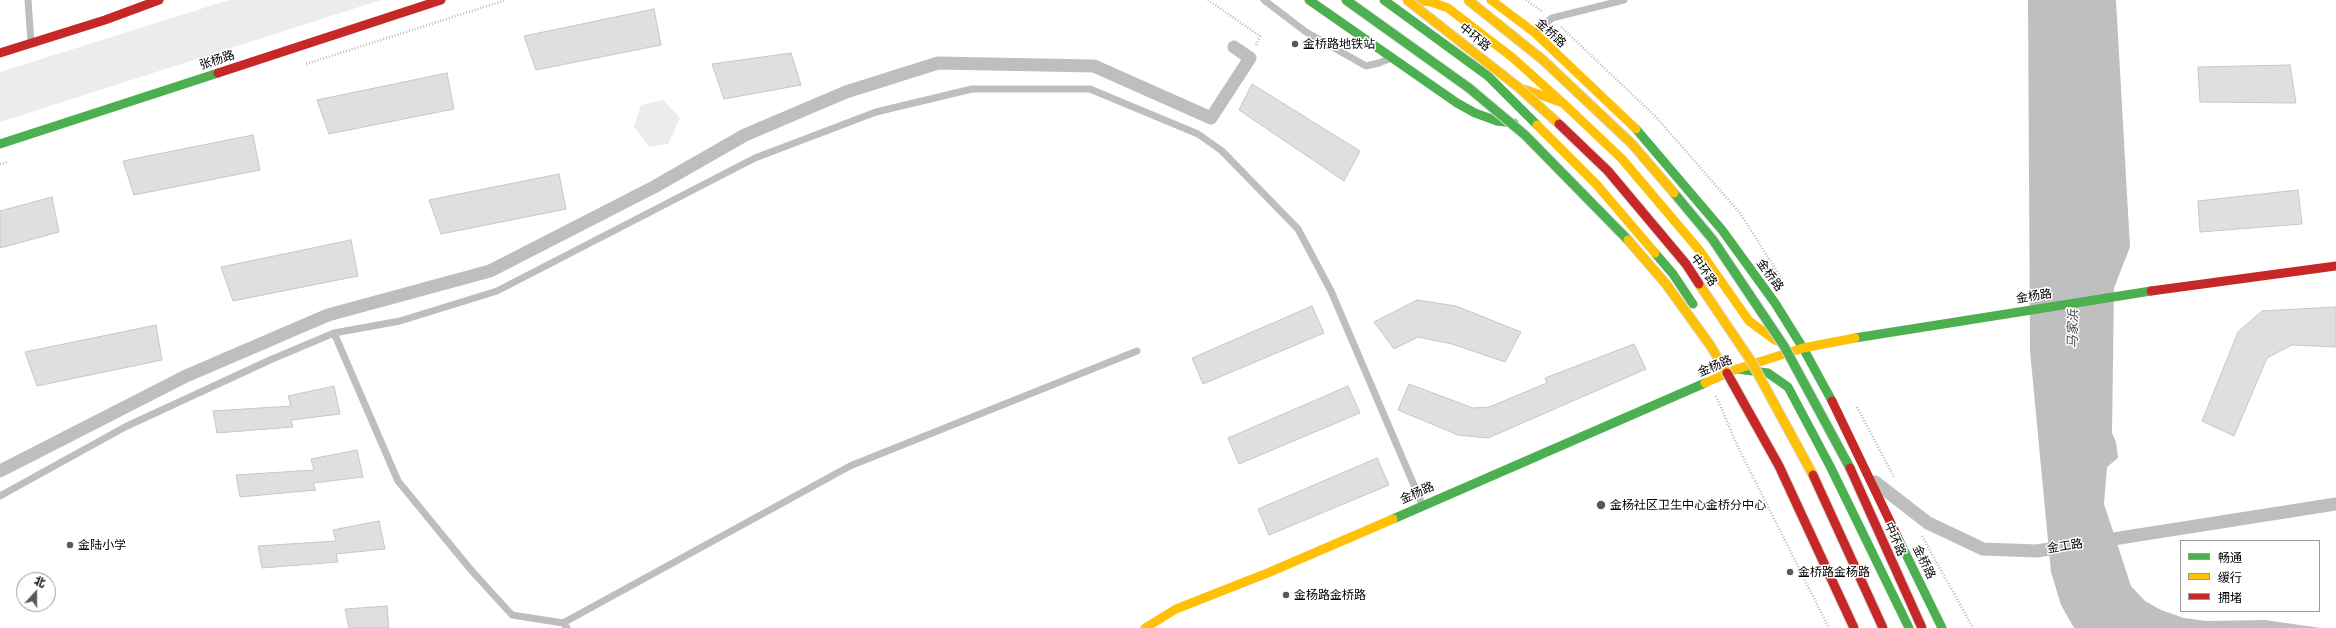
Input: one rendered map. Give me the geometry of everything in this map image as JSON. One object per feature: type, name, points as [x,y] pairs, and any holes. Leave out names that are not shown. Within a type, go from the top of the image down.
[{"type":"main road","points":[[0,53],[106,20],[159,0]]},
{"type":"main road","name":"张杨路","points":[[0,144],[441,0]]},
{"type":"main road","points":[[1309,0],[1475,113],[1497,121],[1538,126]]},
{"type":"main road","points":[[1346,0],[1469,88],[1525,134],[1622,233],[1666,284],[1710,345],[1746,404],[1814,530]]},
{"type":"main road","points":[[1384,0],[1488,76],[1597,185],[1673,274],[1733,363],[1744,382]]},
{"type":"main road","name":"中环路","points":[[1408,0],[1518,87],[1564,128],[1608,171],[1686,264],[1752,361],[1812,473],[1883,628]]},
{"type":"main road","points":[[1414,0],[1432,2],[1448,8],[1513,58],[1622,159],[1700,251],[1749,321],[1775,340],[1803,348]]},
{"type":"main road","name":"中环路","points":[[1468,0],[1543,60],[1632,144],[1713,240],[1784,346],[1837,442],[1922,628]]},
{"type":"main road","name":"金桥路","points":[[1491,0],[1535,33],[1638,131],[1718,224],[1775,303],[1803,348],[1870,478],[1942,628]]},
{"type":"main road","points":[[1488,76],[1563,103]]},
{"type":"main road","points":[[1564,128],[1638,219],[1700,307]]},
{"type":"main road","name":"金杨路","points":[[1146,628],[1176,609],[1270,572],[1422,504],[1710,382],[1733,363],[1803,348],[1973,318],[2182,286],[2336,266]]},
{"type":"main road","points":[[1733,363],[1768,373],[1788,388],[1821,450],[1909,628]]},
{"type":"main road","points":[[1754,402],[1771,435],[1814,530]]},
{"type":"main road","points":[[1770,429],[1855,628]]},
{"type":"main road","points":[[1844,582],[1855,607],[1855,628]]},
{"type":"street","points":[[0,471],[186,376],[328,315],[490,271],[654,187],[745,135],[846,92],[938,64],[1094,66],[1211,118],[1250,58],[1234,47]]},
{"type":"street","name":"金工路","points":[[1821,450],[1870,478],[1928,523],[1983,549],[2037,551],[2336,504]]},
{"type":"lane","points":[[28,0],[31,43]]},
{"type":"lane","points":[[1264,0],[1306,32],[1366,66],[1379,63],[1392,57]]},
{"type":"lane","points":[[1535,33],[1552,18],[1624,0]]},
{"type":"lane","points":[[0,496],[125,427],[270,360],[334,333],[400,321],[497,291],[755,158],[876,112],[972,89],[1090,88],[1198,134],[1222,151],[1298,229],[1331,291],[1422,504]]},
{"type":"lane","points":[[334,333],[398,481],[471,570],[512,615],[565,625],[850,466],[1137,351]]},
{"type":"path","points":[[1208,0],[1260,36],[1250,58]]},
{"type":"path","points":[[1710,382],[1738,447],[1830,628]]},
{"type":"shaded area","points":[[229,0],[381,0],[0,122],[0,72]]},
{"type":"shaded area","points":[[663,100],[680,118],[668,144],[649,147],[634,127],[641,105]]},
{"type":"water","name":"马家浜","points":[[2028,0],[2116,0],[2130,247],[2114,288],[2112,433],[2116,442],[2118,458],[2107,467],[2104,504],[2131,586],[2145,601],[2161,610],[2184,618],[2206,621],[2265,620],[2321,628],[2074,628],[2061,605],[2051,572],[2030,351]]},
{"type":"building","points":[[654,9],[661,45],[536,70],[524,36]]},
{"type":"building","points":[[791,53],[801,85],[724,99],[712,64]]},
{"type":"building","points":[[2290,65],[2296,103],[2200,102],[2198,67]]},
{"type":"building","points":[[447,73],[454,109],[329,134],[317,100]]},
{"type":"building","points":[[1252,84],[1360,151],[1344,181],[1239,110]]},
{"type":"building","points":[[253,135],[260,170],[134,195],[123,161]]},
{"type":"building","points":[[559,174],[566,209],[441,234],[429,200]]},
{"type":"building","points":[[2298,190],[2302,224],[2200,232],[2198,201]]},
{"type":"building","points":[[52,197],[59,232],[0,248],[0,211]]},
{"type":"building","points":[[351,240],[358,276],[233,301],[221,267]]},
{"type":"building","points":[[1417,300],[1456,306],[1521,332],[1505,362],[1452,344],[1418,337],[1394,349],[1374,322]]},
{"type":"building","points":[[1312,306],[1324,333],[1203,384],[1192,358]]},
{"type":"building","points":[[2336,307],[2336,347],[2292,345],[2267,358],[2234,436],[2202,421],[2238,332],[2262,311]]},
{"type":"building","points":[[156,325],[162,360],[37,386],[25,352]]},
{"type":"building","points":[[1634,344],[1646,369],[1488,438],[1458,435],[1398,410],[1409,384],[1473,408],[1489,407],[1547,383],[1545,378]]},
{"type":"building","points":[[334,386],[340,414],[291,420],[293,427],[217,433],[213,411],[291,406],[288,396]]},
{"type":"building","points":[[1348,386],[1360,413],[1239,464],[1228,438]]},
{"type":"building","points":[[357,450],[363,477],[313,483],[316,490],[240,497],[236,475],[314,470],[311,459]]},
{"type":"building","points":[[1377,458],[1389,485],[1269,535],[1258,509]]},
{"type":"building","points":[[379,521],[385,549],[336,554],[338,562],[262,568],[258,546],[336,541],[333,530]]},
{"type":"building","points":[[387,606],[389,628],[349,628],[345,609]]},
{"type":"traffic: fast","points":[[1309,0],[1457,103],[1475,113],[1497,121],[1514,123]]},
{"type":"traffic: fast","points":[[1346,0],[1469,88],[1525,135],[1628,240]]},
{"type":"traffic: fast","points":[[1384,0],[1488,76],[1537,125]]},
{"type":"traffic: fast","points":[[0,144],[218,73]]},
{"type":"traffic: fast","points":[[1636,129],[1722,230],[1775,303],[1803,348],[1832,401]]},
{"type":"traffic: fast","points":[[1674,193],[1713,240],[1784,346],[1850,468]]},
{"type":"traffic: fast","points":[[1655,253],[1673,274],[1693,304]]},
{"type":"traffic: fast","points":[[1855,338],[2151,291]]},
{"type":"traffic: fast","points":[[1737,369],[1768,373],[1788,387],[1830,466],[1909,628]]},
{"type":"traffic: fast","points":[[1393,519],[1705,383]]},
{"type":"traffic: fast","points":[[1897,536],[1942,628]]},
{"type":"traffic: slow","points":[[1407,0],[1518,87],[1559,124]]},
{"type":"traffic: slow","points":[[1414,0],[1431,2],[1448,8],[1513,58],[1563,103],[1518,87]]},
{"type":"traffic: slow","points":[[1468,0],[1543,60],[1632,144],[1674,193]]},
{"type":"traffic: slow","points":[[1491,0],[1535,33],[1636,129]]},
{"type":"traffic: slow","points":[[1563,103],[1622,159],[1700,251],[1749,321],[1775,340],[1783,343]]},
{"type":"traffic: slow","points":[[1537,125],[1597,185],[1655,253]]},
{"type":"traffic: slow","points":[[1628,240],[1666,284],[1710,345],[1727,373]]},
{"type":"traffic: slow","points":[[1699,284],[1751,361],[1813,475]]},
{"type":"traffic: slow","points":[[1705,383],[1737,369],[1803,348],[1855,338]]},
{"type":"traffic: slow","points":[[1145,628],[1176,609],[1270,572],[1393,519]]},
{"type":"traffic: jam","points":[[0,53],[105,20],[159,0]]},
{"type":"traffic: jam","points":[[218,73],[441,0]]},
{"type":"traffic: jam","points":[[1559,124],[1608,171],[1686,264],[1699,284]]},
{"type":"traffic: jam","points":[[2151,291],[2336,266]]},
{"type":"traffic: jam","points":[[1727,373],[1779,466],[1854,628]]},
{"type":"traffic: jam","points":[[1832,401],[1897,536]]},
{"type":"traffic: jam","points":[[1850,468],[1922,628]]},
{"type":"traffic: jam","points":[[1813,475],[1883,628]]},
{"type":"place","name":"金桥路地铁站","points":[[1295,44]]},
{"type":"place","name":"金杨社区卫生中心金桥分中心","points":[[1601,505]]},
{"type":"place","name":"金陆小学","points":[[70,545]]},
{"type":"place","name":"金桥路金杨路","points":[[1790,572]]},
{"type":"place","name":"金杨路金桥路","points":[[1286,595]]}]
